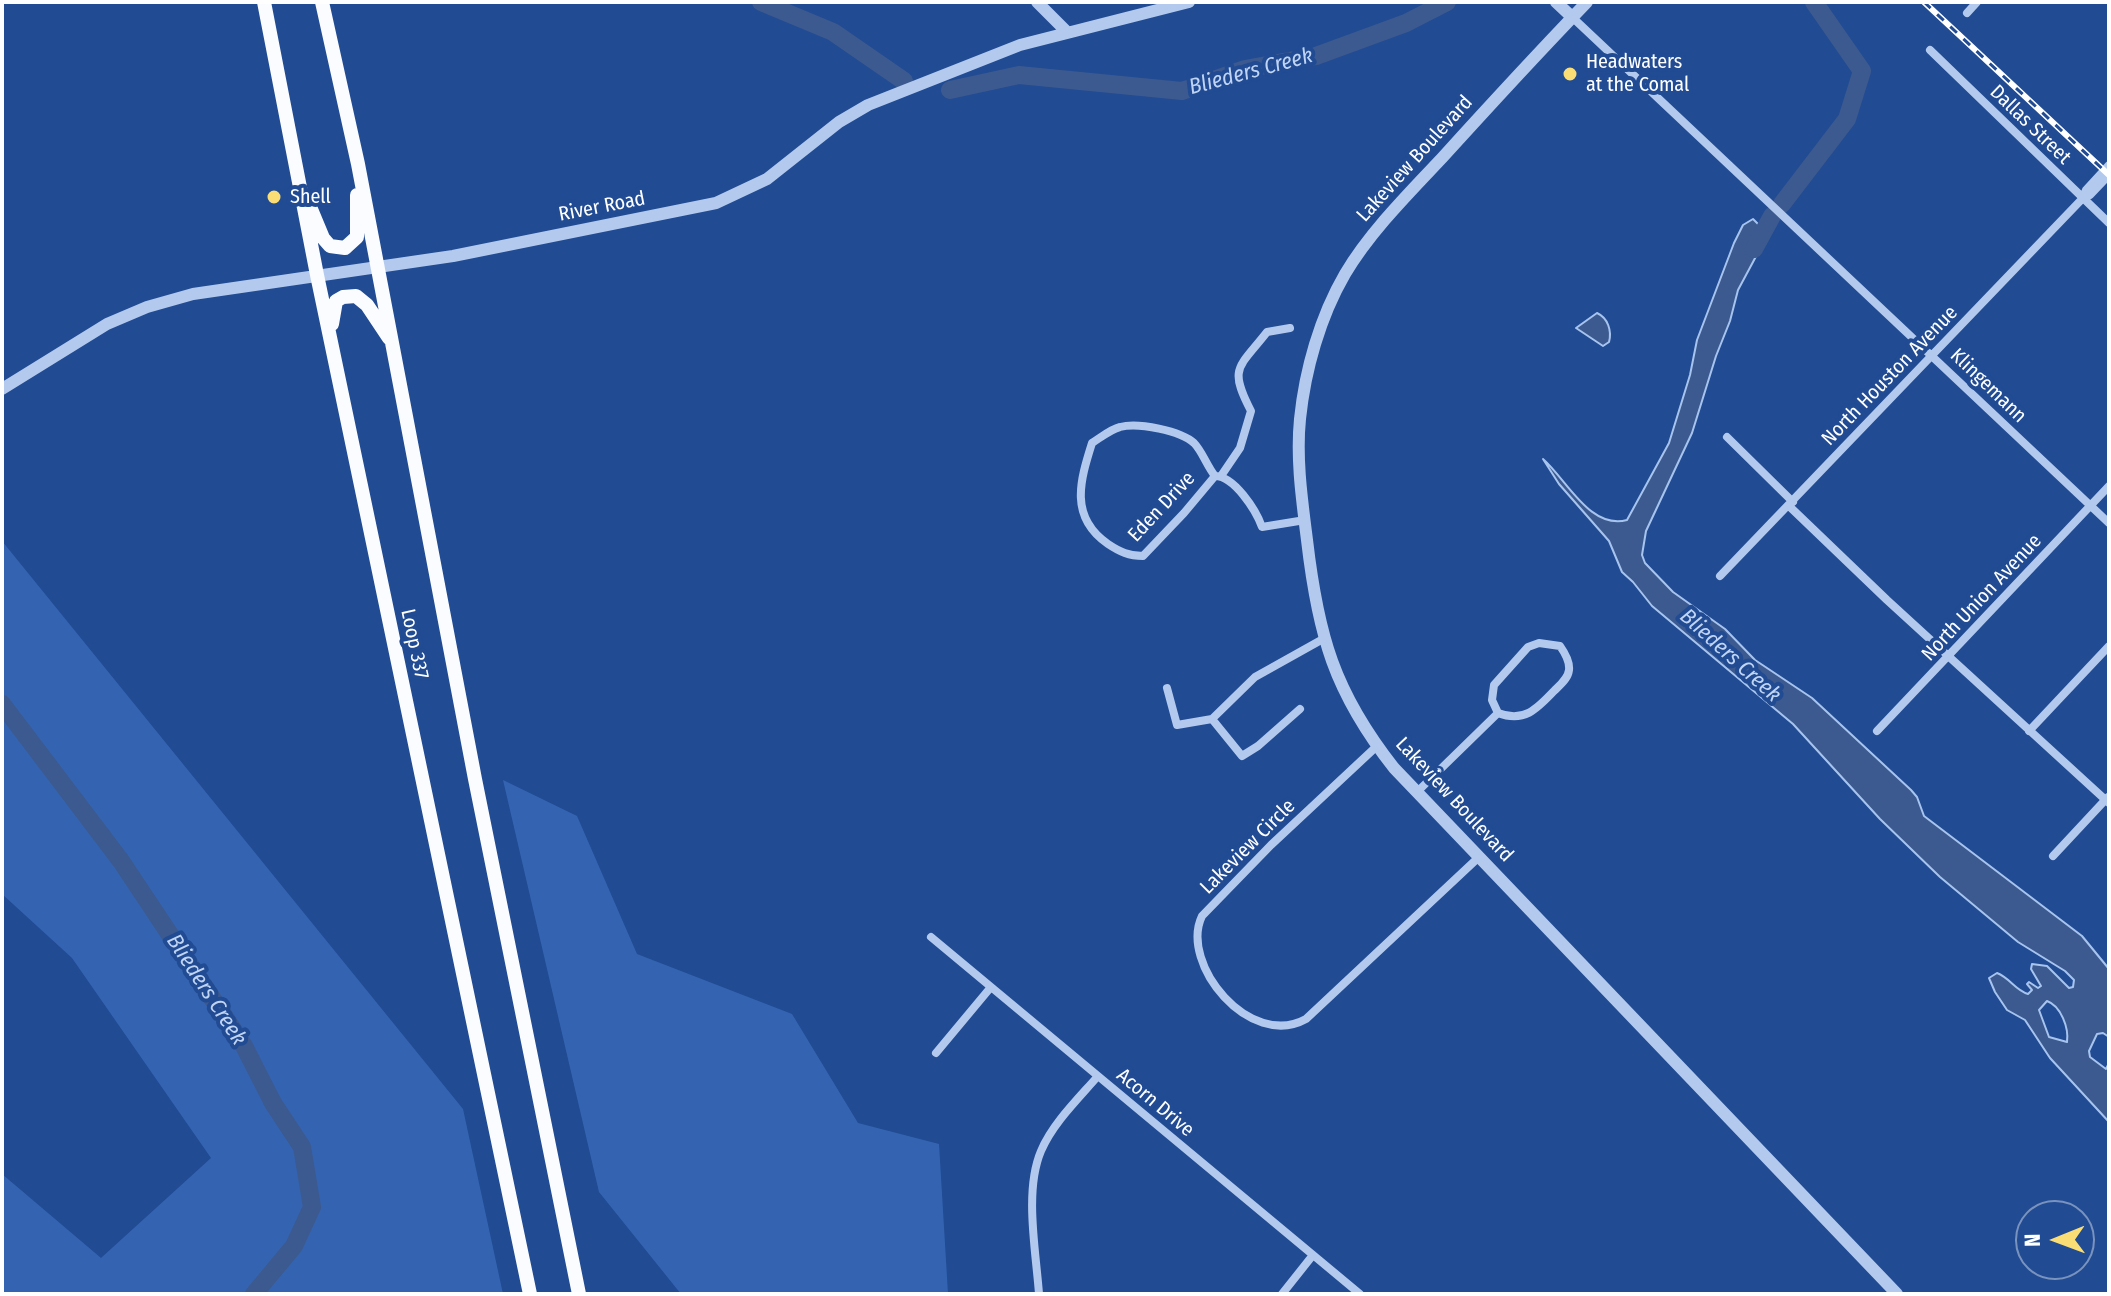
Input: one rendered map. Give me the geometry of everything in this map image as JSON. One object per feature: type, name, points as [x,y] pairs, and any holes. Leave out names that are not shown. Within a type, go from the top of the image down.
[{"type":"main road","name":"Loop 337","points":[[264,2],[330,342],[530,1294]]},
{"type":"main road","name":"Loop 337","points":[[322,2],[394,345],[475,779],[579,1294]]},
{"type":"main road","points":[[297,178],[323,238],[330,246],[345,248],[357,237],[356,154]]},
{"type":"main road","points":[[330,342],[336,301],[351,295],[363,300],[394,345]]},
{"type":"street","points":[[1037,2],[1067,32]]},
{"type":"street","name":"River Road","points":[[2,389],[87,335],[147,307],[193,294],[468,253],[716,203],[767,179],[839,122],[868,105],[1020,45],[1189,2]]},
{"type":"street","points":[[1556,2],[1572,17]]},
{"type":"street","name":"Lakeview Boulevard","points":[[1587,2],[1415,187],[1363,247],[1337,289],[1313,353],[1300,419],[1298,455],[1323,639],[1346,697],[1377,746],[1417,792],[1897,1294]]},
{"type":"street","points":[[1967,13],[1977,2]]},
{"type":"street","name":"Klingemann","points":[[1572,17],[2109,523]]},
{"type":"street","name":"Dallas Street","points":[[1930,50],[2109,223]]},
{"type":"street","name":"North Houston Avenue","points":[[2083,198],[2086,190],[2109,165]]},
{"type":"street","name":"North Houston Avenue","points":[[1720,576],[2083,198],[2109,175]]},
{"type":"street","name":"Eden Drive","points":[[1290,328],[1267,332],[1238,370],[1237,385],[1251,411],[1240,448],[1218,476],[1143,556],[1130,556],[1102,540],[1081,511],[1081,479],[1092,443],[1121,426],[1158,428],[1178,433],[1196,444],[1218,476],[1251,503],[1262,527],[1305,520]]},
{"type":"street","points":[[1727,437],[1887,600],[2108,800],[2053,856]]},
{"type":"street","name":"North Union Avenue","points":[[1877,731],[2109,486]]},
{"type":"street","points":[[1167,688],[1177,725],[1212,719],[1255,677],[1323,639]]},
{"type":"street","points":[[1539,643],[1560,646],[1570,667],[1567,677],[1537,710],[1527,715],[1498,713],[1492,700],[1494,685],[1528,647],[1539,643]]},
{"type":"street","points":[[2029,731],[2109,646]]},
{"type":"street","points":[[1212,719],[1242,756],[1300,709]]},
{"type":"street","points":[[1417,792],[1498,713]]},
{"type":"street","name":"Lakeview Circle","points":[[1377,746],[1271,845],[1202,916],[1198,947],[1204,964],[1233,1006],[1260,1024],[1280,1026],[1306,1019],[1479,857]]},
{"type":"street","name":"Acorn Drive","points":[[931,937],[1360,1294]]},
{"type":"street","points":[[936,1053],[991,987]]},
{"type":"street","points":[[1039,1294],[1032,1181],[1041,1151],[1055,1128],[1098,1076]]},
{"type":"street","points":[[1282,1294],[1313,1255]]},
{"type":"shaded area","points":[[2,541],[463,1109],[503,1294],[2,1294],[2,1174],[101,1258],[211,1158],[72,958],[2,894]]},
{"type":"shaded area","points":[[503,780],[577,816],[637,954],[792,1014],[858,1123],[939,1144],[948,1294],[681,1294],[599,1192]]},
{"type":"water","points":[[1753,219],[1768,234],[1738,290],[1692,433],[1646,531],[1642,555],[1645,563],[1673,592],[1725,629],[1755,660],[1812,698],[1911,790],[1924,816],[2082,936],[2109,969],[2109,1037],[2103,1033],[2097,1034],[2089,1051],[2090,1057],[2106,1069],[2109,1063],[2109,1122],[2050,1058],[2025,1020],[2007,1010],[1989,978],[1997,973],[2028,994],[2032,990],[2027,984],[2029,982],[2038,988],[2041,986],[2031,969],[2032,964],[2047,966],[2069,988],[2073,987],[2074,980],[2018,942],[1940,877],[1880,819],[1793,724],[1652,606],[1622,572],[1609,541],[1559,484],[1543,459],[1590,511],[1614,521],[1627,520],[1669,443],[1690,375],[1697,340],[1743,225]],"holes":[[[2047,1001],[2063,1018],[2067,1042],[2049,1037],[2039,1010]]]},
{"type":"water","points":[[1597,313],[1604,318],[1609,329],[1609,342],[1603,346],[1576,328]]},
{"type":"waterway","name":"Blieders Creek","points":[[761,2],[833,32],[904,81]]},
{"type":"waterway","name":"Blieders Creek","points":[[950,90],[1019,75],[1182,91],[1245,69],[1316,56],[1406,23],[1447,2]]},
{"type":"waterway","name":"Blieders Creek","points":[[1782,204],[1847,119],[1862,71],[1814,2]]},
{"type":"waterway","name":"Blieders Creek","points":[[1754,249],[1772,216]]},
{"type":"waterway","name":"Blieders Creek","points":[[2,704],[121,861],[244,1046],[273,1103],[302,1147],[312,1207],[294,1246],[254,1294]]},
{"type":"railway","points":[[1924,2],[2109,175]]},
{"type":"place","name":"Headwaters at the Comal","points":[[1570,74]]},
{"type":"place","name":"Shell","points":[[274,197]]}]
